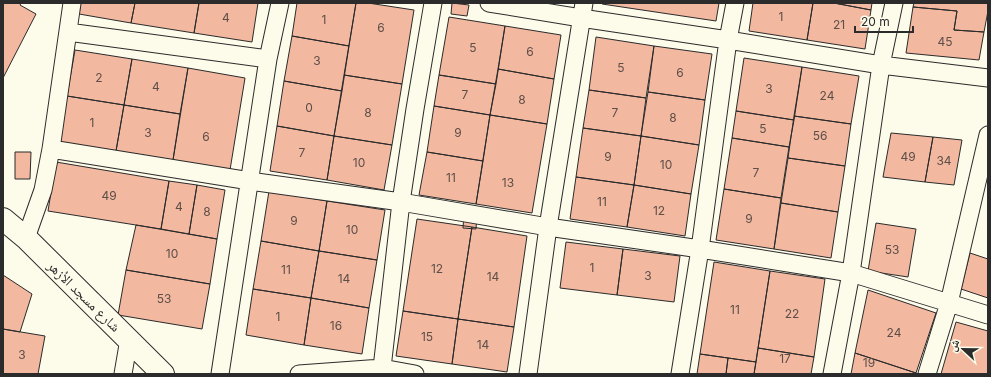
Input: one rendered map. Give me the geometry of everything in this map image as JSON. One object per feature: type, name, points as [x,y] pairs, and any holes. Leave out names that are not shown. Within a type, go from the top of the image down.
[{"type":"street","points":[[26,238],[43,190],[51,149],[72,3]]},
{"type":"street","points":[[220,374],[268,59],[280,3]]},
{"type":"street","points":[[382,368],[401,202],[415,109],[434,3]]},
{"type":"street","points":[[488,3],[582,11],[728,40],[881,65],[988,78]]},
{"type":"street","points":[[680,374],[700,249],[734,3]]},
{"type":"street","points":[[832,374],[851,273],[881,65],[894,3]]},
{"type":"street","points":[[528,374],[548,227],[582,11]]},
{"type":"street","points":[[68,32],[268,59]]},
{"type":"street","points":[[927,374],[949,303],[988,135]]},
{"type":"street","points":[[51,149],[250,181],[401,202],[548,227],[851,273],[988,315]]},
{"type":"street","name":"شارع مسجد الأزهر","points":[[3,220],[26,238],[163,374]]},
{"type":"street","points":[[124,374],[129,340]]},
{"type":"street","points":[[298,374],[382,368],[414,374]]},
{"type":"building","points":[[3,3],[21,3],[20,5],[36,14],[3,78]]},
{"type":"building","points":[[81,3],[135,3],[131,23],[79,14]]},
{"type":"building","points":[[135,3],[199,3],[194,33],[131,23]]},
{"type":"building","points":[[199,3],[258,3],[252,42],[194,33]]},
{"type":"building","points":[[297,3],[356,3],[349,46],[292,36]]},
{"type":"building","points":[[356,3],[368,3],[414,10],[402,84],[344,75]]},
{"type":"building","points":[[452,3],[469,5],[467,16],[451,14]]},
{"type":"building","points":[[602,3],[719,3],[716,21]]},
{"type":"building","points":[[753,3],[813,3],[807,40],[749,31]]},
{"type":"building","points":[[813,3],[834,3],[871,10],[865,49],[807,40]]},
{"type":"building","points":[[834,3],[872,3],[871,10]]},
{"type":"building","points":[[914,3],[988,3],[984,32],[954,30],[957,11],[913,7]]},
{"type":"building","points":[[913,7],[957,11],[954,30],[984,32],[979,60],[906,53]]},
{"type":"building","points":[[449,17],[505,26],[496,84],[439,75]]},
{"type":"building","points":[[505,26],[561,35],[554,79],[498,69]]},
{"type":"building","points":[[292,36],[349,46],[342,91],[284,81]]},
{"type":"building","points":[[596,37],[654,46],[646,98],[589,90]]},
{"type":"building","points":[[654,46],[712,54],[705,100],[648,92]]},
{"type":"building","points":[[75,50],[132,59],[124,105],[67,96]]},
{"type":"building","points":[[744,58],[802,67],[794,120],[736,111]]},
{"type":"building","points":[[132,59],[188,68],[180,114],[124,105]]},
{"type":"building","points":[[802,67],[859,76],[851,124],[794,116]]},
{"type":"building","points":[[188,68],[245,78],[230,170],[173,160]]},
{"type":"building","points":[[498,69],[554,79],[547,124],[490,115]]},
{"type":"building","points":[[344,75],[402,84],[392,145],[334,136]]},
{"type":"building","points":[[439,75],[496,84],[490,115],[434,106]]},
{"type":"building","points":[[284,81],[342,91],[334,136],[277,126]]},
{"type":"building","points":[[589,90],[646,98],[641,136],[583,128]]},
{"type":"building","points":[[648,92],[705,100],[699,145],[641,136]]},
{"type":"building","points":[[67,96],[124,105],[116,151],[59,142]]},
{"type":"building","points":[[124,105],[180,114],[173,160],[116,151]]},
{"type":"building","points":[[434,106],[490,115],[483,161],[427,152]]},
{"type":"building","points":[[736,111],[794,120],[789,147],[732,138]]},
{"type":"building","points":[[490,115],[547,124],[532,213],[476,204]]},
{"type":"building","points":[[794,116],[851,124],[845,166],[788,158]]},
{"type":"building","points":[[277,126],[334,136],[327,180],[270,171]]},
{"type":"building","points":[[583,128],[641,136],[634,185],[576,177]]},
{"type":"building","points":[[891,133],[933,137],[925,182],[883,177]]},
{"type":"building","points":[[334,136],[392,145],[384,190],[327,180]]},
{"type":"building","points":[[641,136],[699,145],[691,194],[634,185]]},
{"type":"building","points":[[933,137],[962,140],[954,185],[925,182]]},
{"type":"building","points":[[732,138],[789,147],[781,198],[724,189]]},
{"type":"building","points":[[15,152],[31,152],[30,179],[15,179]]},
{"type":"building","points":[[427,152],[483,161],[476,204],[419,195]]},
{"type":"building","points":[[788,158],[845,166],[838,212],[781,203]]},
{"type":"building","points":[[56,162],[169,181],[161,229],[48,211]]},
{"type":"building","points":[[576,177],[634,185],[627,227],[570,219]]},
{"type":"building","points":[[169,181],[197,185],[189,234],[161,229]]},
{"type":"building","points":[[197,185],[225,190],[217,239],[189,234]]},
{"type":"building","points":[[634,185],[691,194],[685,236],[627,227]]},
{"type":"building","points":[[724,189],[781,198],[774,249],[716,240]]},
{"type":"building","points":[[269,191],[327,201],[319,251],[261,241]]},
{"type":"building","points":[[327,201],[385,210],[377,260],[319,251]]},
{"type":"building","points":[[781,203],[838,212],[831,258],[774,249]]},
{"type":"building","points":[[464,212],[477,214],[476,229],[463,228]]},
{"type":"building","points":[[417,219],[472,227],[458,319],[403,311]]},
{"type":"building","points":[[876,223],[916,229],[908,277],[868,271]]},
{"type":"building","points":[[136,225],[217,239],[210,284],[126,270]]},
{"type":"building","points":[[472,227],[527,236],[514,327],[458,319]]},
{"type":"building","points":[[261,241],[319,251],[311,298],[253,289]]},
{"type":"building","points":[[566,242],[623,249],[617,295],[560,288]]},
{"type":"building","points":[[623,249],[680,256],[674,302],[617,295]]},
{"type":"building","points":[[319,251],[377,260],[369,308],[311,298]]},
{"type":"building","points":[[970,253],[988,259],[988,298],[961,289]]},
{"type":"building","points":[[714,262],[770,271],[756,362],[700,354]]},
{"type":"building","points":[[126,270],[210,284],[202,329],[118,315]]},
{"type":"building","points":[[770,271],[825,279],[814,357],[758,348]]},
{"type":"building","points":[[3,275],[32,294],[20,332],[3,329]]},
{"type":"building","points":[[253,289],[311,298],[304,345],[246,335]]},
{"type":"building","points":[[868,290],[936,313],[916,373],[855,353]]},
{"type":"building","points":[[311,298],[369,308],[362,354],[304,345]]},
{"type":"building","points":[[403,311],[458,319],[452,364],[396,356]]},
{"type":"building","points":[[458,319],[514,327],[507,372],[452,364]]},
{"type":"building","points":[[956,322],[988,331],[988,374],[941,374]]},
{"type":"building","points":[[3,329],[45,336],[38,374],[3,374]]},
{"type":"building","points":[[758,348],[814,357],[811,374],[754,374]]},
{"type":"building","points":[[855,353],[916,373],[851,374]]},
{"type":"building","points":[[700,354],[728,358],[726,374],[697,374]]},
{"type":"building","points":[[728,358],[756,362],[754,374],[726,374]]}]
